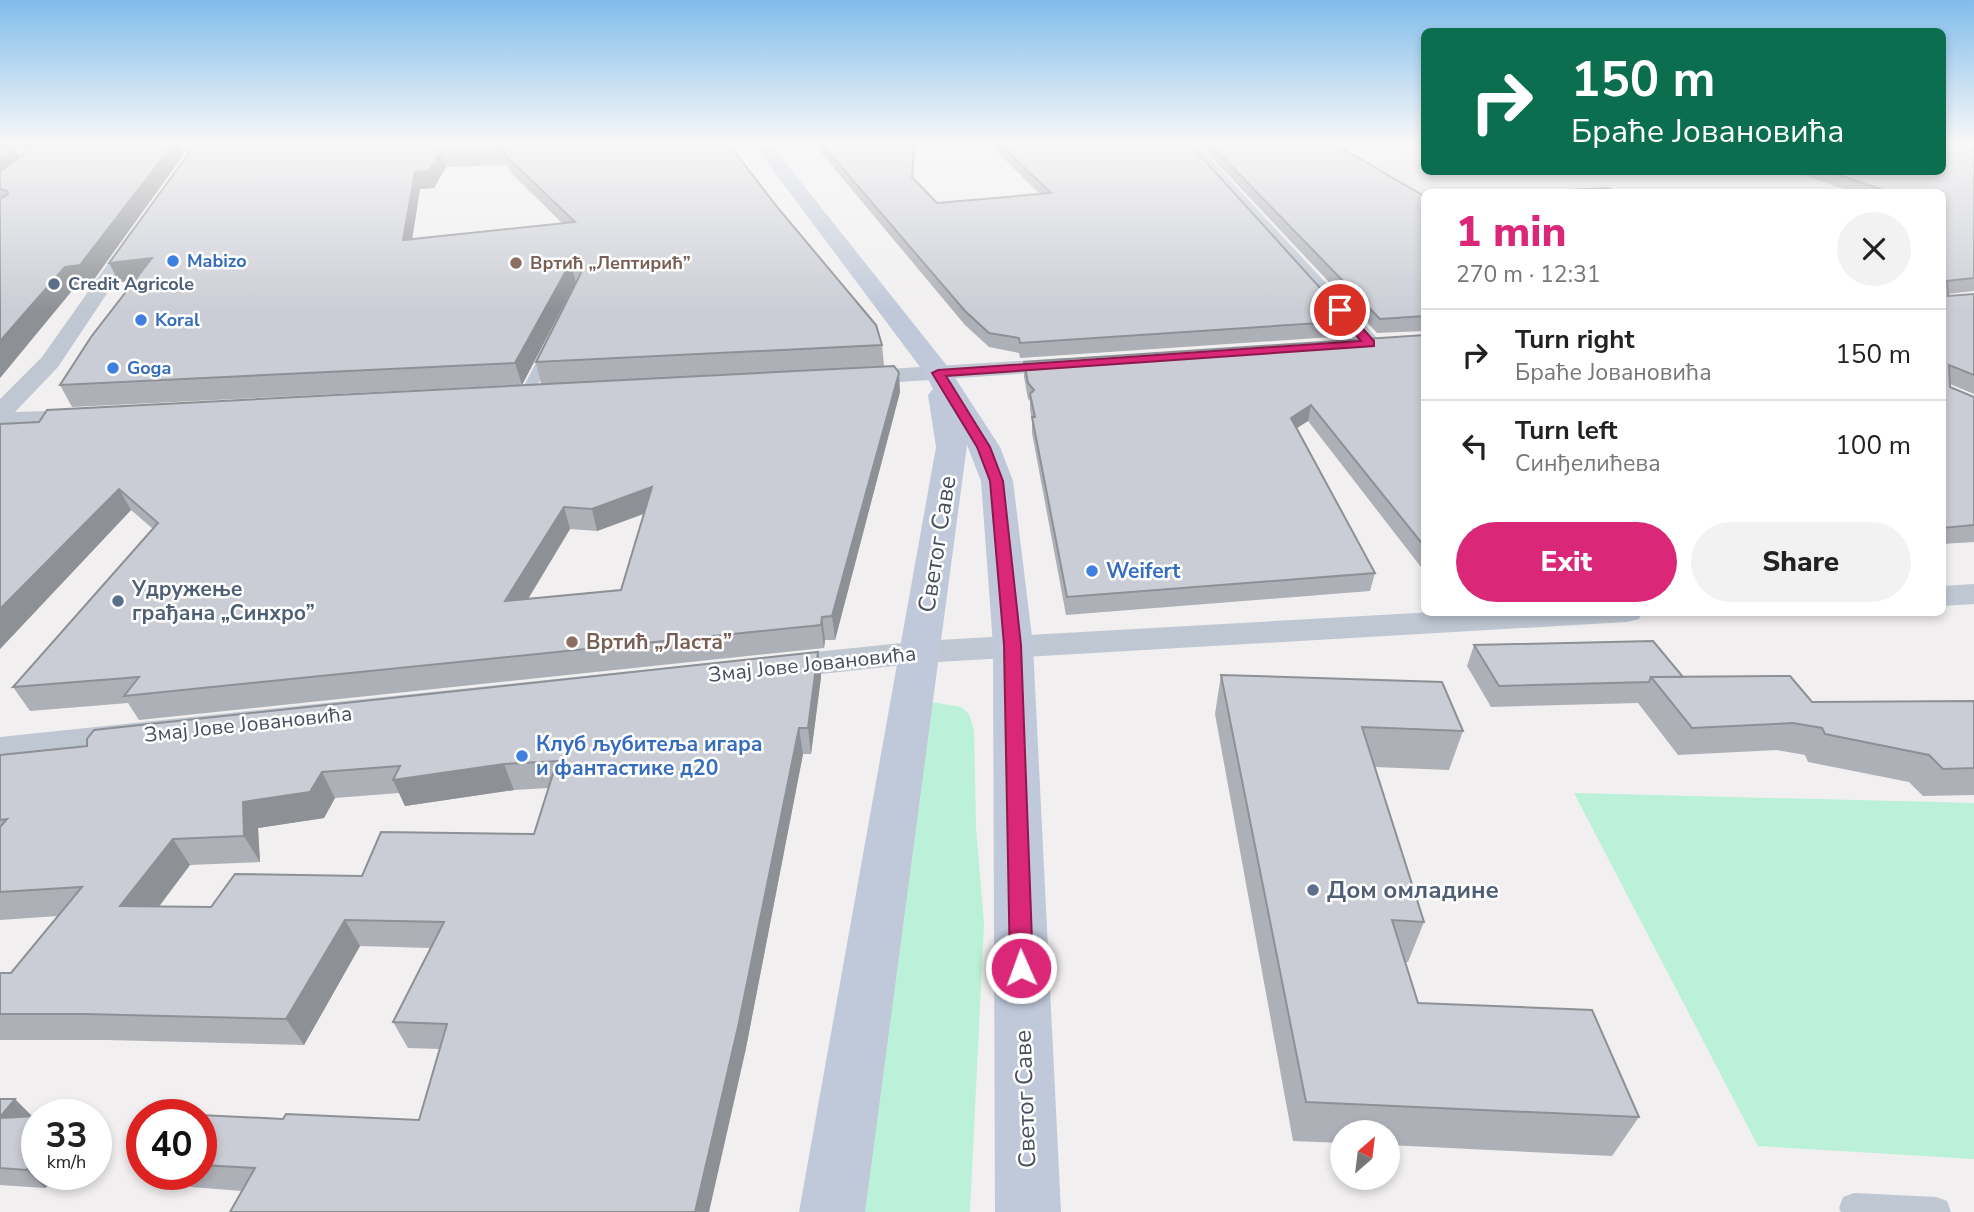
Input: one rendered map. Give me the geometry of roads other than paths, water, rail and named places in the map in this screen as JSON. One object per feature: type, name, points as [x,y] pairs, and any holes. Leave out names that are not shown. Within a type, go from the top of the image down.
[{"type":"street","name":"Светог Саве","points":[[804,199],[938,373],[984,447],[997,481],[1013,645],[1028,1212]]},
{"type":"street","points":[[1238,199],[1370,344]]},
{"type":"street","points":[[0,413],[50,362],[149,219]]},
{"type":"street","points":[[1345,345],[1397,342]]},
{"type":"street","points":[[838,379],[1085,364]]},
{"type":"street","name":"Светог Саве","points":[[832,1212],[952,447],[938,373]]},
{"type":"street","points":[[498,396],[553,393]]},
{"type":"street","points":[[0,420],[107,417]]},
{"type":"street","points":[[1946,596],[1974,594]]},
{"type":"street","name":"Змај Јове Јовановића","points":[[0,751],[921,652],[1553,616]]},
{"type":"lane","points":[[526,395],[555,337]]},
{"type":"lane","points":[[1854,1208],[1936,1212]]},
{"type":"place","name":"Mabizo","points":[[173,261]]},
{"type":"place","name":"Вртић „Лептирић”","points":[[516,263]]},
{"type":"place","name":"Credit Agricole","points":[[54,284]]},
{"type":"place","name":"Koral","points":[[141,320]]},
{"type":"place","name":"Goga","points":[[113,368]]},
{"type":"place","name":"Weifert","points":[[1092,571]]},
{"type":"place","name":"Удружење грађана „Синхро”","points":[[118,601]]},
{"type":"place","name":"Вртић „Ласта”","points":[[572,642]]},
{"type":"place","name":"Клуб љубитеља игара и фантастике д20","points":[[522,756]]},
{"type":"place","name":"Дом омладине","points":[[1313,890]]}]
